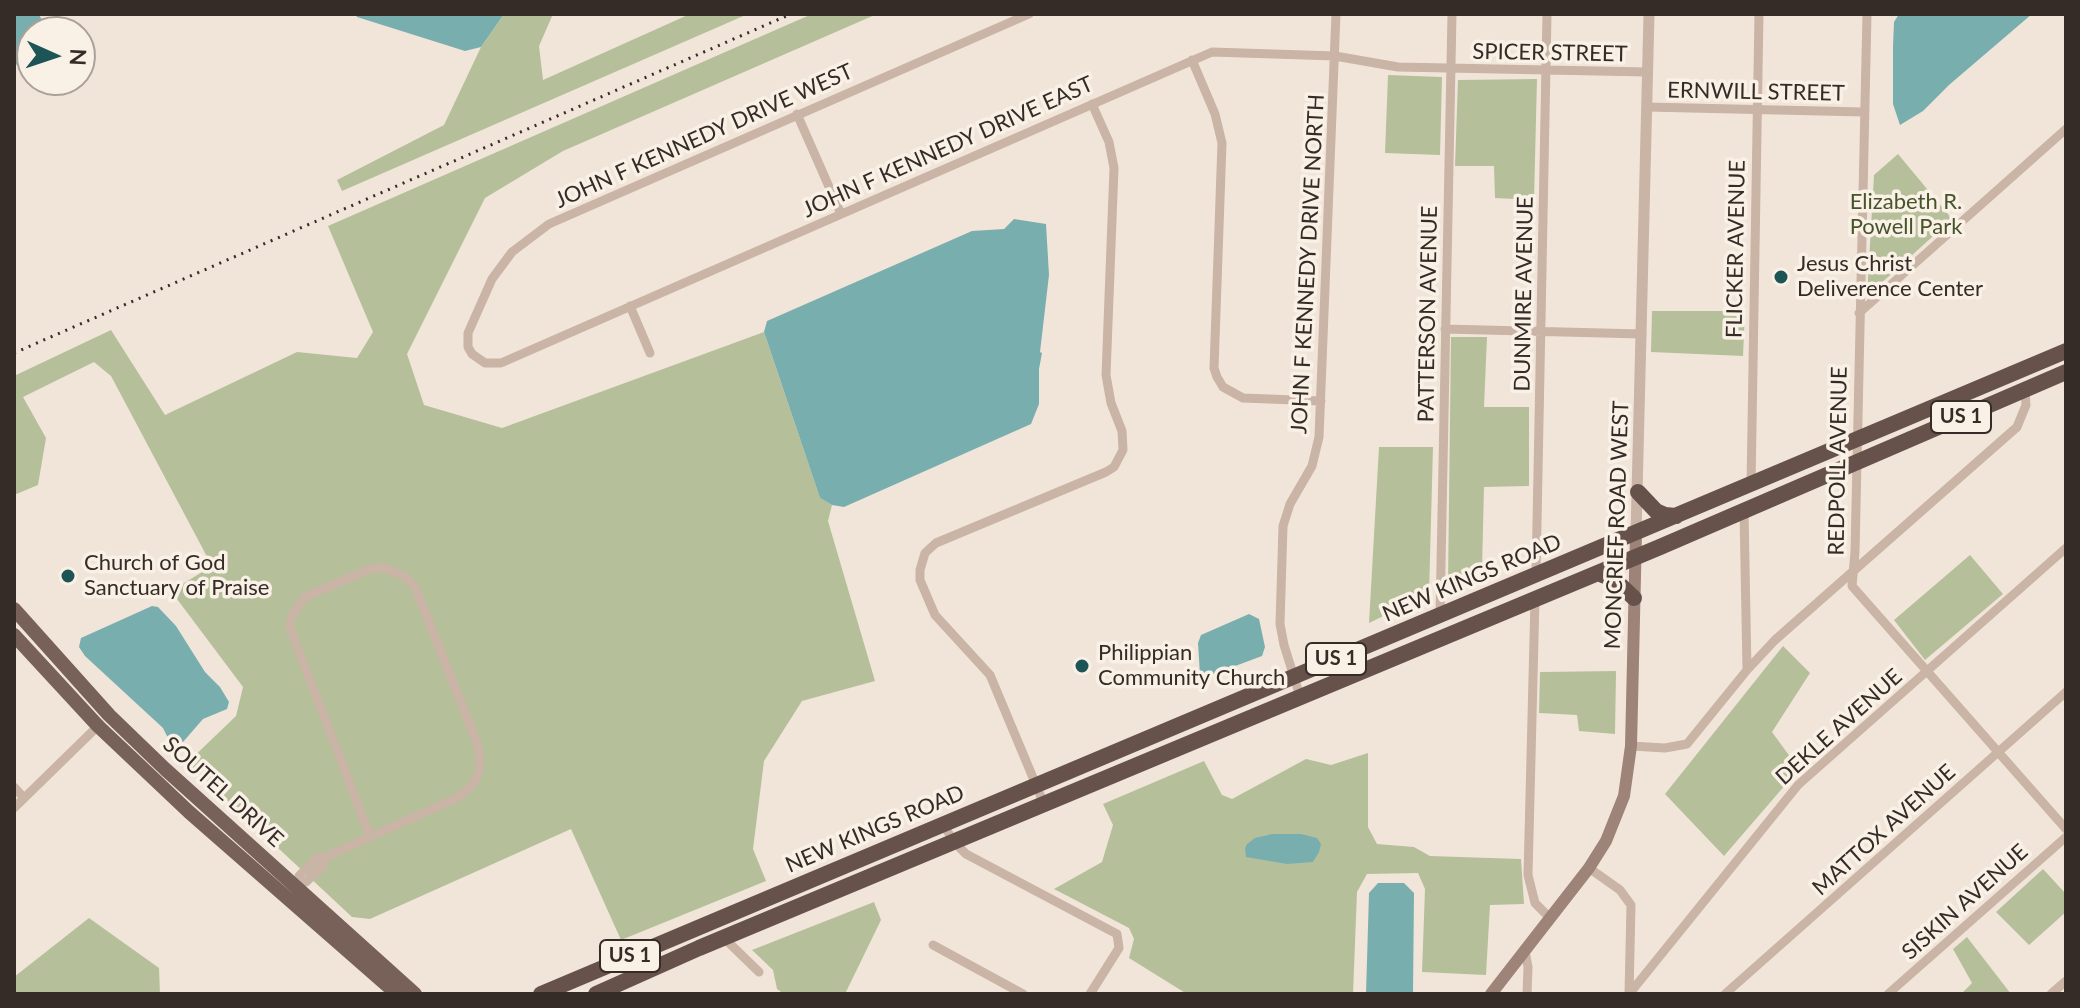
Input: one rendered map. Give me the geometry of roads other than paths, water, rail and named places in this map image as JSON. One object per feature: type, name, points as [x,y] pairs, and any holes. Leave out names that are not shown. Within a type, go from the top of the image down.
[{"type":"highway","name":"NEW KINGS ROAD","points":[[541,994],[2066,351]]},
{"type":"highway","name":"NEW KINGS ROAD","points":[[596,994],[699,948],[1598,573],[2066,372]]},
{"type":"highway","points":[[1638,492],[1656,511],[1676,516]]},
{"type":"highway","points":[[1598,573],[1615,580],[1634,598]]},
{"type":"main road","name":"MONCRIEF ROAD WEST","points":[[1491,994],[1589,868],[1616,818],[1629,771],[1631,746],[1636,533]]},
{"type":"main road","name":"SOUTEL DRIVE","points":[[14,609],[104,721]]},
{"type":"main road","name":"SOUTEL DRIVE","points":[[14,635],[104,721],[415,994]]},
{"type":"main road","name":"SOUTEL DRIVE","points":[[293,889],[397,994]]},
{"type":"street","name":"JOHN F KENNEDY DRIVE WEST","points":[[478,360],[468,347],[471,326],[492,279],[528,237],[549,224],[1029,14]]},
{"type":"street","name":"JOHN F KENNEDY DRIVE NORTH","points":[[1300,696],[1280,624],[1283,526],[1290,504],[1317,452],[1336,14]]},
{"type":"street","name":"PATTERSON AVENUE","points":[[1440,615],[1452,14]]},
{"type":"street","name":"DUNMIRE AVENUE","points":[[1536,574],[1547,14]]},
{"type":"street","name":"MONCRIEF ROAD WEST","points":[[1636,533],[1649,14]]},
{"type":"street","name":"FLICKER AVENUE","points":[[1751,484],[1759,14]]},
{"type":"street","name":"REDPOLL AVENUE","points":[[1867,14],[1852,586],[2066,829]]},
{"type":"street","name":"JOHN F KENNEDY DRIVE EAST","points":[[478,360],[501,363],[1192,60],[1219,51],[1335,56],[1398,67],[1451,69]]},
{"type":"street","points":[[1192,60],[1215,114],[1222,143],[1214,368],[1217,377],[1223,387],[1243,398],[1321,401]]},
{"type":"street","name":"SPICER STREET","points":[[1451,69],[1647,72]]},
{"type":"street","points":[[1044,804],[990,675],[935,615],[920,580],[920,570],[925,553],[936,543],[1106,472],[1114,467],[1123,450],[1122,431],[1111,403],[1106,375],[1114,168],[1109,142],[1092,104]]},
{"type":"street","name":"ERNWILL STREET","points":[[1647,107],[1864,112]]},
{"type":"street","points":[[797,114],[841,214]]},
{"type":"street","points":[[1859,313],[2066,129]]},
{"type":"street","points":[[630,306],[650,353]]},
{"type":"street","points":[[1445,329],[1642,334]]},
{"type":"street","points":[[1631,746],[1676,748],[1687,744],[1775,640],[2017,427],[2026,405],[2025,390]]},
{"type":"street","points":[[1744,511],[1747,670]]},
{"type":"street","name":"DEKLE AVENUE","points":[[1630,994],[1788,796],[2066,548]]},
{"type":"street","points":[[293,889],[299,876],[317,858],[325,857],[459,797],[475,782],[480,756],[415,587],[404,576],[385,568],[372,568],[305,597],[296,606],[290,628],[370,836]]},
{"type":"street","points":[[1535,599],[1528,875],[1535,903],[1550,918]]},
{"type":"street","name":"MATTOX AVENUE","points":[[1725,994],[2066,692]]},
{"type":"street","points":[[14,808],[104,721]]},
{"type":"street","points":[[14,787],[24,798]]},
{"type":"street","points":[[943,824],[966,854],[1114,930],[1119,938],[1119,948],[1090,994]]},
{"type":"street","name":"SISKIN AVENUE","points":[[1888,994],[2066,837]]},
{"type":"street","points":[[1589,868],[1620,890],[1631,905],[1630,994]]},
{"type":"street","points":[[696,929],[699,948]]},
{"type":"street","points":[[725,939],[759,972]]},
{"type":"street","points":[[933,945],[1023,994]]},
{"type":"street","points":[[1525,951],[1527,994]]},
{"type":"street","points":[[2051,994],[2066,981]]},
{"type":"water","points":[[14,14],[39,14],[16,16],[16,64]]},
{"type":"water","points":[[355,14],[504,14],[481,47],[465,51]]},
{"type":"water","points":[[1899,14],[2032,14],[1923,111],[1900,125],[1893,104],[1894,22]]},
{"type":"water","points":[[1014,219],[1046,224],[1049,275],[1040,352],[1039,404],[1031,424],[844,507],[820,498],[764,332],[767,321],[972,231],[1004,229]]},
{"type":"water","points":[[152,606],[158,607],[176,626],[205,672],[229,702],[227,709],[203,719],[183,742],[174,743],[163,728],[79,647],[81,638]]},
{"type":"water","points":[[1249,614],[1259,619],[1265,647],[1262,656],[1203,678],[1200,675],[1198,643],[1201,635]]},
{"type":"water","points":[[1272,834],[1301,834],[1317,838],[1321,844],[1319,852],[1313,862],[1287,864],[1246,857],[1247,844],[1255,838]]},
{"type":"water","points":[[1378,883],[1404,883],[1414,893],[1413,994],[1366,994],[1369,893]]},
{"type":"railway","points":[[14,353],[791,14]]},
{"type":"place","name":"Jesus Christ Deliverence Center","points":[[1781,277]]},
{"type":"place","name":"Church of God Sanctuary of Praise","points":[[68,576]]},
{"type":"place","name":"Philippian Community Church","points":[[1082,666]]},
{"type":"park label","name":"Elizabeth R. Powell Park","points":[[1906,214]]}]
